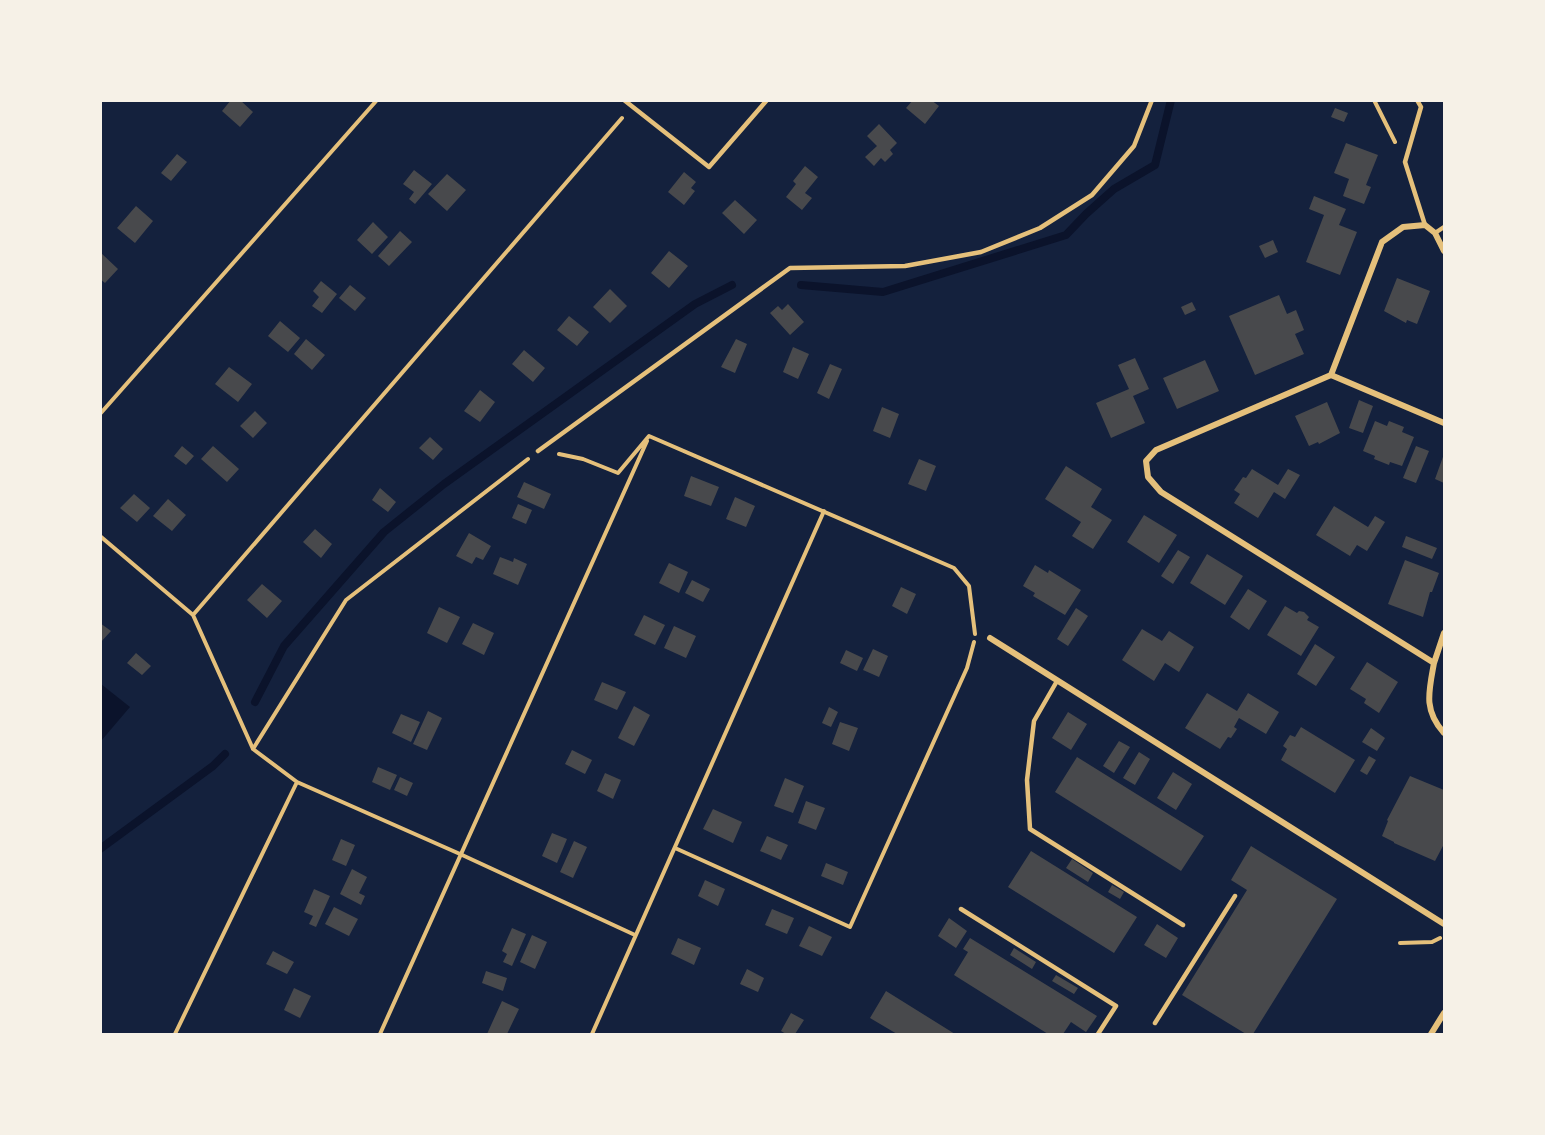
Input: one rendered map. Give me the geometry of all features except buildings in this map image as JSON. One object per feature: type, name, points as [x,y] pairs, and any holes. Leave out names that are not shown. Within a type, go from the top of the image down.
[{"type":"street","points":[[1434,663],[1161,492],[1148,477],[1146,461],[1156,450],[1331,375],[1382,242],[1403,227],[1425,225],[1435,233],[1444,251]]},
{"type":"street","points":[[1331,375],[1444,423]]},
{"type":"street","points":[[1444,633],[1434,663],[1428,699],[1435,722],[1444,733]]},
{"type":"street","points":[[990,638],[1444,924]]},
{"type":"street","points":[[1431,1035],[1444,1013]]},
{"type":"lane","points":[[624,100],[709,167],[767,100]]},
{"type":"lane","points":[[538,451],[790,268],[905,266],[981,252],[1040,228],[1092,195],[1099,187],[1134,146],[1152,100]]},
{"type":"lane","points":[[1417,100],[1421,107],[1405,162],[1425,225]]},
{"type":"lane","points":[[1435,233],[1444,227]]},
{"type":"lane","points":[[1057,681],[1034,721],[1027,780],[1030,829],[1183,925]]},
{"type":"lane","points":[[1155,1023],[1235,896]]},
{"type":"lane","points":[[961,909],[1116,1006],[1098,1035]]},
{"type":"path","points":[[100,414],[377,100]]},
{"type":"path","points":[[1374,100],[1405,162]]},
{"type":"path","points":[[193,615],[632,107]]},
{"type":"path","points":[[253,749],[346,600],[538,451],[583,459],[618,473],[649,436]]},
{"type":"path","points":[[649,436],[954,568],[969,586],[975,638],[967,668],[850,927],[675,848]]},
{"type":"path","points":[[380,1035],[649,436]]},
{"type":"path","points":[[592,1035],[824,511]]},
{"type":"path","points":[[100,536],[193,615],[253,749],[297,782],[635,935]]},
{"type":"path","points":[[975,638],[990,638]]},
{"type":"path","points":[[175,1035],[297,782]]},
{"type":"path","points":[[1400,943],[1432,942],[1444,937]]},
{"type":"water","points":[[101,684],[130,707],[101,741]]},
{"type":"waterway","points":[[801,285],[883,292],[1066,235],[1114,189],[1155,165],[1171,100]]},
{"type":"waterway","points":[[255,702],[284,646],[384,532],[444,484],[695,304],[732,285]]},
{"type":"waterway","points":[[100,849],[213,766],[225,754]]}]
